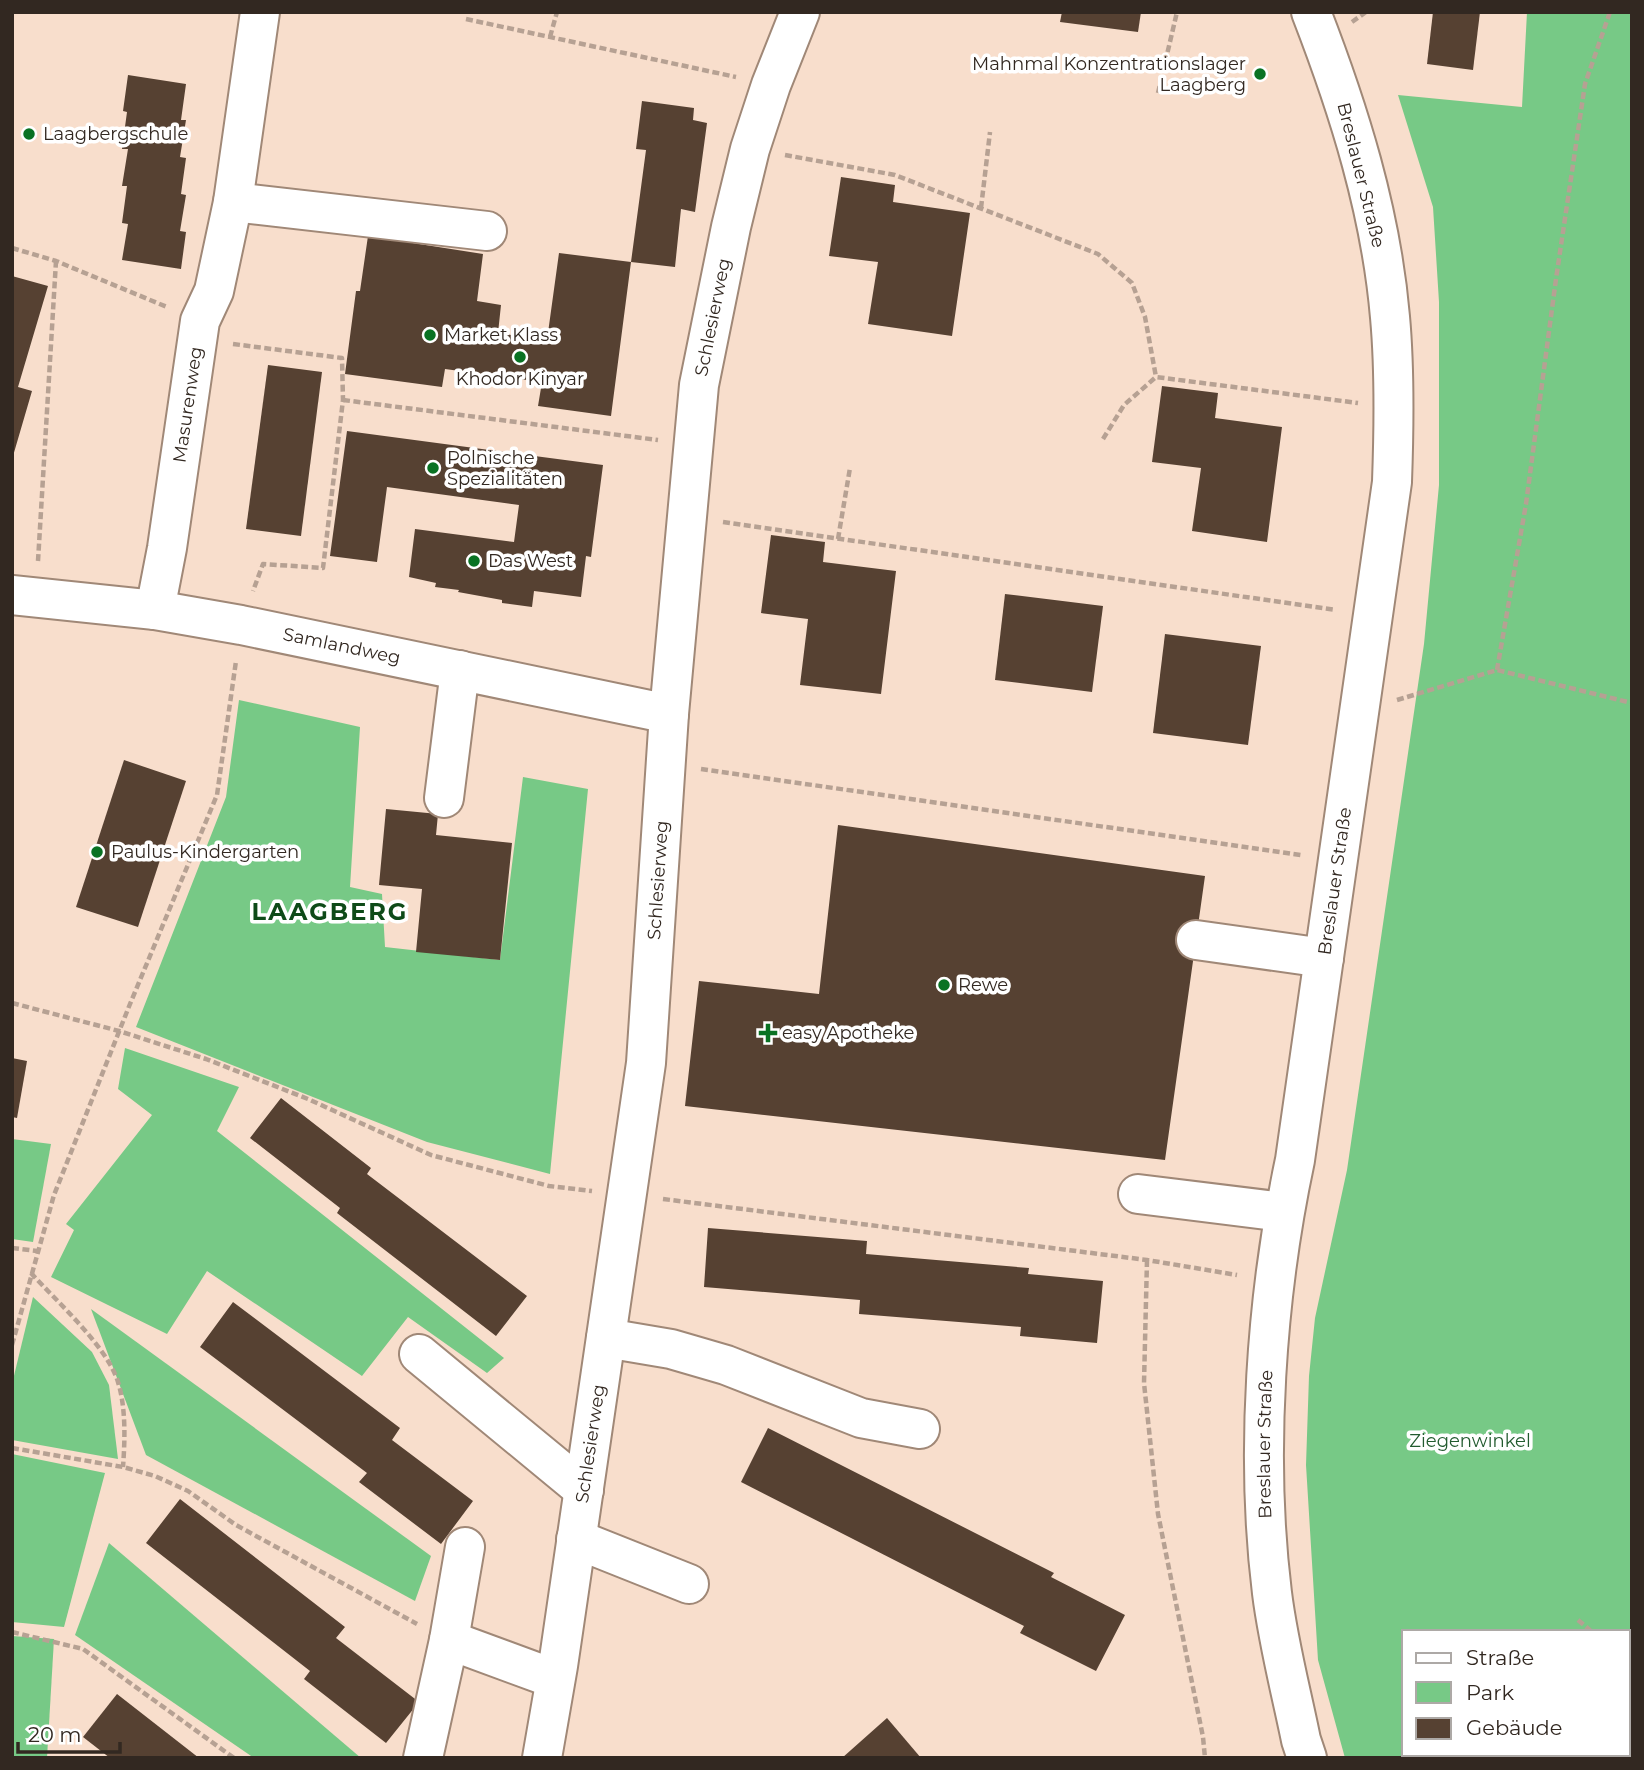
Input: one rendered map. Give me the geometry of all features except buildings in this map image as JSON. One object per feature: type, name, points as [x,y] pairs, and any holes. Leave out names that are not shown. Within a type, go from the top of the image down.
[{"type":"street","name":"Masurenweg","points":[[155,610],[167,548],[199,330],[214,291],[233,202],[260,12]]},
{"type":"street","name":"Schlesierweg","points":[[542,1758],[646,1063],[669,714],[699,385],[750,149],[800,12]]},
{"type":"street","name":"Breslauer Straße","points":[[1307,1758],[1272,1595],[1263,1487],[1268,1354],[1284,1212],[1295,1160],[1392,482],[1394,407],[1390,316],[1376,224],[1354,134],[1314,14]]},
{"type":"street","points":[[233,202],[487,231]]},
{"type":"street","name":"Samlandweg","points":[[24,596],[155,610],[241,625],[669,714]]},
{"type":"street","points":[[444,798],[460,670]]},
{"type":"street","points":[[1196,940],[1324,958]]},
{"type":"street","points":[[1138,1194],[1284,1212]]},
{"type":"street","points":[[606,1338],[671,1349],[726,1364],[861,1418],[920,1429]]},
{"type":"street","points":[[419,1354],[584,1490]]},
{"type":"street","points":[[576,1539],[689,1584]]},
{"type":"street","points":[[423,1758],[449,1640],[465,1547]]},
{"type":"street","points":[[449,1640],[555,1679]]},
{"type":"path","points":[[550,37],[557,12]]},
{"type":"path","points":[[1158,93],[1177,12]]},
{"type":"path","points":[[1497,670],[1526,504],[1556,279],[1586,84],[1610,12]]},
{"type":"path","points":[[466,19],[772,85]]},
{"type":"path","points":[[981,208],[990,132]]},
{"type":"path","points":[[750,149],[895,175],[1098,254],[1132,283],[1145,317],[1156,377]]},
{"type":"path","points":[[12,248],[56,261],[199,330],[342,358],[343,400],[323,568],[263,564],[241,625],[217,795],[54,1195],[12,1345]]},
{"type":"path","points":[[24,596],[56,261]]},
{"type":"path","points":[[1103,439],[1124,405],[1156,377],[1394,407]]},
{"type":"path","points":[[343,400],[692,445]]},
{"type":"path","points":[[838,539],[850,468]]},
{"type":"path","points":[[687,517],[1336,610]]},
{"type":"path","points":[[1395,712],[1397,698],[1497,670],[1632,703]]},
{"type":"path","points":[[666,764],[1301,855]]},
{"type":"path","points":[[12,1248],[37,1251]]},
{"type":"path","points":[[1147,1260],[1144,1383],[1158,1514],[1205,1758]]},
{"type":"path","points":[[31,1273],[98,1346],[118,1381],[125,1431],[123,1467]]},
{"type":"path","points":[[12,1448],[123,1467],[155,1476],[188,1492],[236,1525],[449,1640]]},
{"type":"path","points":[[1578,1620],[1590,1630]]},
{"type":"path","points":[[12,1632],[83,1649],[234,1758]]},
{"type":"green space","name":"Ziegenwinkel","points":[[1527,12],[1632,12],[1632,1758],[1345,1758],[1318,1660],[1306,1465],[1309,1376],[1315,1318],[1347,1170],[1424,644],[1439,485],[1439,302],[1433,207],[1398,95],[1522,107]]},
{"type":"green space","points":[[239,700],[360,727],[350,887],[382,894],[385,947],[500,960],[523,777],[588,789],[550,1174],[427,1142],[136,1027],[226,797]]},
{"type":"green space","points":[[125,1048],[239,1087],[217,1131],[504,1358],[487,1373],[408,1317],[362,1376],[207,1271],[167,1334],[51,1277],[74,1230],[66,1224],[152,1115],[118,1089]]},
{"type":"green space","points":[[12,1139],[51,1144],[33,1242],[12,1239]]},
{"type":"green space","points":[[33,1297],[92,1352],[109,1385],[118,1459],[12,1440],[12,1384]]},
{"type":"green space","points":[[91,1309],[431,1556],[415,1601],[146,1455]]},
{"type":"green space","points":[[12,1454],[105,1473],[64,1627],[12,1622]]},
{"type":"green space","points":[[109,1543],[361,1758],[254,1758],[75,1635]]},
{"type":"green space","points":[[12,1636],[54,1639],[47,1758],[12,1758]]},
{"type":"place","name":"Mahnmal Konzentrationslager Laagberg","points":[[1260,74]]},
{"type":"place","name":"Laagbergschule","points":[[29,134]]},
{"type":"place","name":"Market Klass","points":[[430,335]]},
{"type":"place","name":"Khodor Kinyar","points":[[520,357]]},
{"type":"place","name":"Polnische Spezialitäten","points":[[433,468]]},
{"type":"place","name":"Das West","points":[[474,561]]},
{"type":"place","name":"Paulus-Kindergarten","points":[[97,852]]},
{"type":"place","name":"Rewe","points":[[944,985]]},
{"type":"place","name":"easy Apotheke","points":[[768,1033]]},
{"type":"district","name":"LAAGBERG","points":[[330,912]]}]
